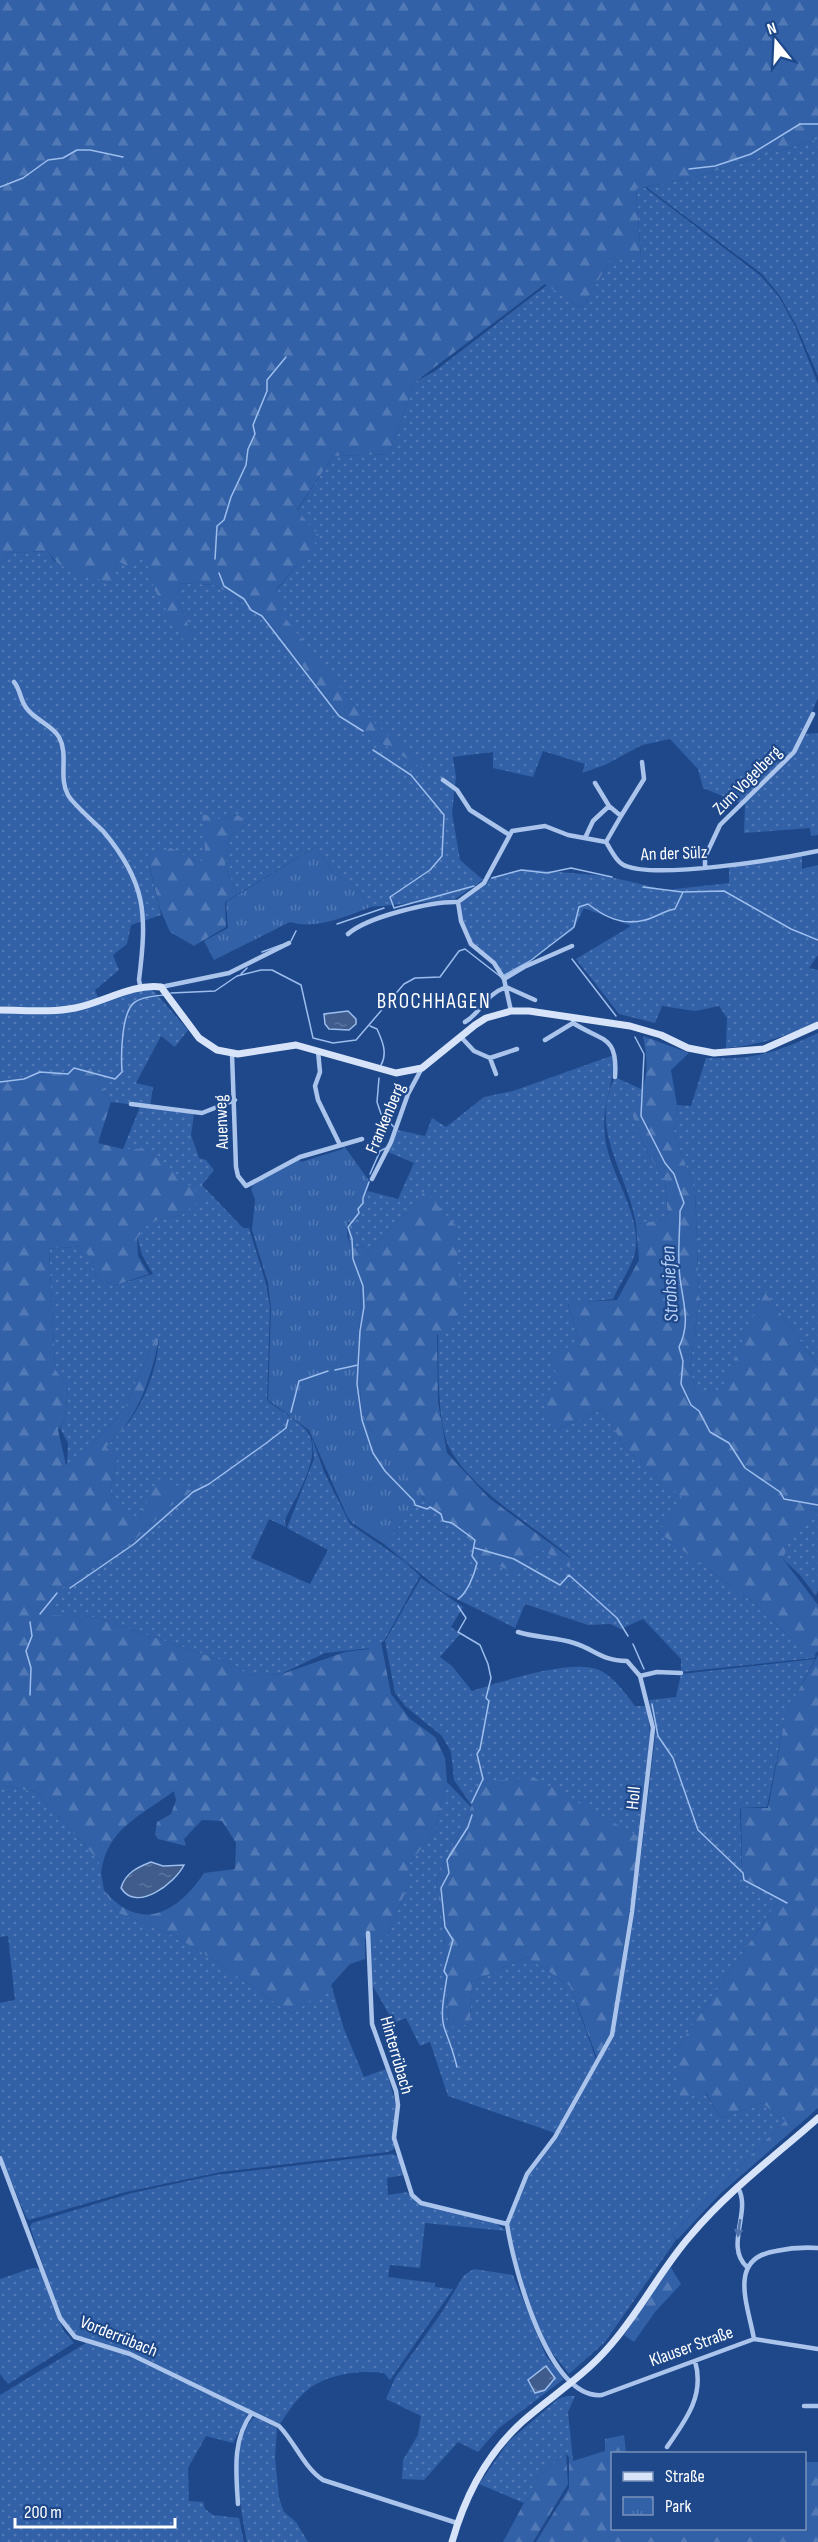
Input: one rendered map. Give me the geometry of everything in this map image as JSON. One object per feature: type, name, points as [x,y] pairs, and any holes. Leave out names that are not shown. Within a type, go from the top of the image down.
[{"type":"main road","points":[[0,1010],[59,1011],[91,1005],[141,989],[163,988],[206,1044],[232,1054],[283,1045],[296,1045],[396,1073],[422,1068],[486,1018],[511,1011],[529,1011],[573,1020],[645,1029],[688,1048],[721,1053],[764,1049],[818,1025]]},
{"type":"main road","points":[[453,2539],[457,2523],[477,2477],[500,2445],[610,2346],[675,2254],[702,2223],[818,2118]]},
{"type":"street","points":[[14,682],[28,711],[59,736],[62,750],[62,780],[69,797],[113,843],[136,880],[144,914],[139,980],[141,989]]},
{"type":"street","name":"Zum Vogelberg","points":[[705,866],[705,857],[720,825],[794,752],[813,714]]},
{"type":"street","points":[[443,780],[457,790],[470,810],[508,834],[545,826],[568,835],[606,842],[644,779],[642,762]]},
{"type":"street","points":[[595,783],[609,806],[621,816]]},
{"type":"street","points":[[585,838],[593,821],[609,806]]},
{"type":"street","points":[[348,934],[363,923],[379,916],[458,902],[484,883],[508,834]]},
{"type":"street","name":"An der Sülz","points":[[606,842],[620,863],[627,867],[669,870],[788,857],[818,850]]},
{"type":"street","points":[[458,902],[461,921],[471,944],[494,963],[504,980],[511,1011]]},
{"type":"street","points":[[163,988],[229,973],[289,944]]},
{"type":"street","points":[[504,980],[524,967],[572,946]]},
{"type":"street","points":[[506,987],[535,1000]]},
{"type":"street","points":[[465,1022],[484,1000],[506,987]]},
{"type":"street","points":[[545,1040],[573,1020],[607,1039],[612,1045],[616,1054],[615,1077]]},
{"type":"street","points":[[461,1037],[474,1051],[490,1058],[517,1049]]},
{"type":"street","points":[[318,1051],[320,1072],[315,1086],[318,1100],[339,1145],[362,1139]]},
{"type":"street","name":"Auenweg","points":[[232,1054],[236,1167],[238,1176],[246,1186],[300,1157],[339,1145]]},
{"type":"street","points":[[490,1058],[496,1074]]},
{"type":"street","name":"Frankenberg","points":[[372,1179],[391,1142],[408,1094],[422,1068]]},
{"type":"street","points":[[131,1104],[202,1113],[235,1100]]},
{"type":"street","points":[[518,1632],[580,1645],[610,1661],[627,1661],[640,1676],[657,1672],[681,1673]]},
{"type":"street","name":"Holl","points":[[507,2224],[527,2174],[555,2137],[612,2035],[630,1924],[653,1728],[640,1676]]},
{"type":"street","name":"Hinterrübach","points":[[368,1933],[372,2024],[396,2091],[398,2105],[394,2139],[412,2195],[421,2203],[507,2224]]},
{"type":"street","name":"Vorderrübach","points":[[0,2158],[60,2318],[75,2337],[130,2354],[279,2426],[292,2439],[316,2476],[323,2480],[457,2523]]},
{"type":"street","points":[[738,2188],[742,2195],[737,2243],[742,2263],[747,2267],[753,2259],[765,2252],[818,2248]]},
{"type":"street","points":[[507,2224],[516,2272],[542,2342],[572,2382]]},
{"type":"street","name":"Klauser Straße","points":[[572,2382],[593,2395],[602,2395],[754,2339],[744,2285],[747,2267]]},
{"type":"street","points":[[754,2339],[818,2349]]},
{"type":"street","points":[[667,2447],[684,2421],[699,2390],[695,2361]]},
{"type":"street","points":[[804,2406],[818,2406]]},
{"type":"street","points":[[238,2504],[236,2464],[238,2442],[245,2422],[252,2413]]},
{"type":"street","points":[[453,2539],[460,2542]]},
{"type":"green space","points":[[0,0],[818,0],[818,139],[695,177],[636,189],[641,257],[611,258],[582,309],[545,284],[415,382],[389,454],[333,456],[297,510],[320,537],[277,589],[284,601],[278,609],[349,699],[425,770],[344,720],[264,616],[215,585],[180,583],[177,599],[192,634],[184,641],[154,589],[146,560],[135,557],[127,566],[118,561],[112,582],[68,570],[47,551],[9,553],[0,565]]},
{"type":"green space","points":[[818,139],[818,376],[796,325],[780,296],[762,274],[646,187],[695,177]]},
{"type":"green space","points":[[644,187],[761,276],[779,297],[795,326],[818,384],[818,698],[798,745],[740,803],[703,788],[698,769],[670,739],[642,745],[605,765],[582,773],[585,764],[543,751],[533,777],[493,768],[493,752],[453,757],[456,777],[452,813],[460,860],[483,880],[455,899],[371,907],[355,886],[335,874],[315,847],[238,894],[225,866],[230,836],[249,823],[238,815],[220,819],[207,860],[197,862],[171,849],[147,856],[161,915],[131,925],[127,944],[113,955],[119,970],[95,990],[100,1002],[141,989],[153,990],[188,1030],[175,1047],[161,1036],[136,1083],[153,1087],[150,1107],[111,1102],[92,1068],[17,1078],[0,1083],[0,1010],[45,1010],[0,1006],[0,565],[9,553],[47,551],[54,561],[112,581],[118,561],[135,557],[147,560],[154,589],[192,634],[177,599],[180,583],[215,585],[264,616],[344,720],[421,767],[349,699],[277,609],[277,590],[319,537],[297,511],[333,456],[389,454],[415,382],[435,371],[547,285],[582,309],[611,258],[641,256],[636,189]]},
{"type":"green space","points":[[818,733],[818,835],[811,836],[810,828],[744,833],[745,805],[742,804],[795,753],[806,734]]},
{"type":"green space","points":[[202,814],[220,819],[238,815],[249,823],[230,836],[225,866],[238,894],[225,902],[226,927],[194,946],[170,932],[160,909],[147,856],[171,848],[197,862],[206,860]]},
{"type":"green space","points":[[315,847],[335,874],[355,886],[371,907],[321,923],[290,922],[214,960],[204,941],[228,928],[226,902]]},
{"type":"green space","points":[[802,855],[802,869],[818,865],[818,955],[809,968],[818,970],[818,1021],[785,1035],[750,1045],[726,1048],[727,1018],[719,1006],[695,1011],[662,1006],[655,1023],[619,1014],[576,959],[631,926],[584,908],[573,930],[505,977],[470,940],[461,916],[463,900],[485,885],[491,877],[524,869],[606,876],[666,890],[729,883],[729,866]]},
{"type":"green space","points":[[818,1033],[818,1365],[764,1291],[721,1391],[696,1391],[690,1369],[699,1300],[695,1191],[674,1133],[677,1105],[691,1106],[706,1058],[738,1058],[764,1054]]},
{"type":"green space","points":[[643,1036],[689,1053],[671,1070],[677,1105],[674,1133],[695,1191],[699,1300],[690,1369],[696,1391],[721,1390],[764,1291],[818,1365],[818,1511],[811,1510],[804,1530],[793,1530],[783,1559],[818,1605],[818,1651],[814,1655],[784,1632],[754,1603],[658,1532],[686,1501],[625,1448],[603,1409],[557,1429],[550,1423],[541,1397],[561,1383],[548,1357],[579,1342],[568,1303],[617,1300],[639,1260],[636,1224],[668,1219],[665,1181],[645,1148],[632,1114],[646,1076]]},
{"type":"green space","points":[[614,1055],[605,1114],[605,1137],[612,1165],[634,1224],[635,1253],[613,1299],[568,1304],[579,1342],[561,1383],[557,1429],[603,1409],[625,1448],[687,1501],[658,1532],[754,1603],[784,1632],[816,1656],[814,1658],[681,1672],[681,1659],[643,1619],[621,1629],[610,1624],[588,1625],[525,1604],[515,1628],[443,1592],[384,1544],[423,1498],[469,1539],[520,1562],[543,1550],[570,1567],[570,1557],[475,1481],[462,1467],[446,1440],[439,1394],[438,1333],[461,1313],[425,1191],[368,1253],[364,1246],[351,1249],[348,1231],[354,1212],[368,1191],[398,1199],[414,1163],[388,1152],[398,1130],[425,1136],[432,1118],[446,1127],[484,1097],[513,1091]]},
{"type":"green space","points":[[92,1068],[111,1102],[98,1143],[123,1149],[146,1149],[203,1197],[182,1215],[150,1222],[137,1238],[138,1256],[149,1274],[116,1285],[98,1280],[84,1246],[49,1249],[55,1369],[68,1387],[65,1419],[58,1430],[66,1465],[101,1435],[124,1410],[155,1338],[159,1338],[142,1397],[127,1424],[106,1447],[117,1458],[110,1493],[138,1519],[159,1479],[192,1491],[168,1508],[132,1542],[64,1586],[54,1600],[52,1615],[95,1617],[232,1664],[250,1676],[282,1674],[345,1652],[368,1649],[381,1642],[391,1694],[410,1719],[435,1737],[445,1758],[447,1782],[434,1833],[408,1865],[408,1886],[386,1938],[365,1938],[365,1959],[350,1964],[331,1985],[292,2014],[203,1953],[172,1935],[116,1912],[104,1890],[117,1903],[131,1911],[144,1914],[157,1913],[170,1908],[182,1899],[204,1873],[235,1869],[236,1843],[222,1821],[202,1820],[184,1839],[186,1846],[158,1839],[155,1835],[157,1822],[171,1814],[176,1800],[174,1791],[127,1824],[118,1834],[110,1845],[101,1873],[99,1861],[36,1792],[0,1785],[0,1083],[17,1078]]},
{"type":"green space","points":[[615,1077],[643,1090],[632,1114],[645,1148],[665,1181],[668,1219],[636,1224],[632,1205],[608,1134],[606,1115],[608,1097]]},
{"type":"green space","points":[[140,1107],[194,1114],[191,1135],[199,1158],[206,1160],[214,1170],[202,1185],[243,1228],[249,1228],[266,1284],[270,1307],[267,1400],[297,1422],[310,1436],[312,1457],[305,1479],[285,1520],[286,1527],[269,1519],[251,1558],[310,1584],[328,1550],[287,1528],[314,1459],[312,1438],[324,1472],[350,1524],[404,1561],[420,1576],[384,1641],[371,1648],[325,1653],[281,1674],[250,1676],[232,1664],[95,1617],[52,1616],[53,1600],[64,1586],[132,1542],[168,1508],[192,1491],[138,1520],[110,1493],[117,1458],[105,1447],[126,1425],[143,1398],[154,1368],[159,1338],[155,1338],[124,1410],[101,1435],[67,1465],[68,1443],[60,1428],[65,1419],[68,1387],[55,1369],[49,1249],[85,1246],[98,1280],[116,1285],[153,1274],[142,1255],[137,1236],[150,1222],[182,1215],[146,1149],[123,1149]]},
{"type":"green space","points":[[344,1146],[370,1182],[358,1218],[353,1223],[348,1222],[347,1236],[361,1280],[359,1351],[361,1410],[370,1428],[423,1498],[384,1544],[352,1523],[347,1516],[309,1430],[268,1400],[271,1308],[268,1283],[252,1230],[255,1200],[251,1189],[254,1183],[299,1159],[301,1162],[343,1149]]},
{"type":"green space","points":[[425,1191],[456,1226],[461,1313],[437,1335],[438,1402],[447,1453],[489,1498],[570,1558],[570,1568],[543,1550],[520,1562],[516,1573],[474,1556],[469,1539],[436,1512],[400,1471],[370,1428],[361,1410],[359,1352],[361,1281],[351,1249],[364,1246],[368,1253]]},
{"type":"green space","points":[[811,1510],[818,1511],[818,1590],[816,1596],[800,1575],[783,1559],[793,1529]]},
{"type":"green space","points":[[421,1578],[463,1607],[451,1627],[460,1634],[440,1657],[452,1666],[472,1691],[554,1669],[587,1667],[599,1670],[610,1677],[635,1706],[647,1706],[650,1734],[641,1838],[592,1811],[483,1782],[472,1806],[454,1780],[451,1752],[442,1736],[405,1706],[395,1693],[385,1641]]},
{"type":"green space","points":[[818,1655],[818,2108],[720,2194],[677,2240],[672,2234],[785,2121],[762,2103],[721,2118],[706,2093],[680,2099],[677,2048],[781,1897],[742,1878],[741,1808],[768,1808],[786,1713]]},
{"type":"green space","points":[[815,1659],[786,1714],[767,1807],[740,1808],[742,1878],[781,1897],[677,2048],[721,2118],[762,2103],[785,2121],[672,2234],[676,2240],[605,2342],[569,2374],[543,2341],[517,2273],[508,2225],[528,2174],[560,2133],[614,2035],[634,1914],[656,1729],[649,1700],[676,1697],[681,1674]]},
{"type":"green space","points":[[533,1777],[641,1838],[610,2034],[597,2058],[570,1986],[527,1957],[472,1982],[470,2024],[449,2029],[444,1933],[436,1880],[483,1782]]},
{"type":"green space","points":[[447,1782],[471,1807],[436,1880],[444,1933],[449,2028],[470,2024],[472,1982],[527,1957],[570,1986],[596,2059],[555,2133],[448,2096],[430,2042],[420,2046],[406,2018],[394,2023],[370,1981],[370,1942],[365,1938],[386,1938],[408,1886],[408,1865],[434,1833]]},
{"type":"green space","points":[[0,1785],[36,1792],[99,1861],[104,1890],[116,1912],[172,1935],[203,1953],[292,2014],[331,1984],[344,2029],[364,2077],[386,2069],[396,2105],[394,2149],[388,2152],[221,2172],[126,2192],[29,2220],[0,2154],[0,2003],[15,2000],[8,1936],[0,1937]]},
{"type":"green space","points":[[393,2154],[399,2157],[404,2175],[387,2178],[388,2195],[407,2192],[420,2204],[492,2220],[506,2231],[425,2223],[420,2268],[390,2265],[388,2277],[435,2283],[435,2287],[453,2289],[390,2380],[384,2373],[374,2372],[341,2375],[321,2382],[303,2394],[280,2424],[132,2353],[75,2336],[61,2317],[30,2227],[32,2223],[132,2193],[215,2175]]},
{"type":"green space","points":[[670,2266],[681,2284],[655,2312],[634,2342],[624,2335]]},
{"type":"green space","points":[[32,2268],[41,2271],[63,2330],[74,2343],[8,2384],[0,2374],[0,2279]]},
{"type":"green space","points":[[474,2269],[513,2275],[546,2356],[564,2379],[499,2428],[478,2452],[458,2442],[424,2480],[402,2479],[403,2460],[418,2435],[421,2416],[386,2399],[395,2378],[442,2312],[464,2275]]},
{"type":"green space","points":[[86,2343],[132,2357],[246,2411],[248,2414],[233,2443],[206,2436],[188,2468],[189,2501],[203,2502],[205,2509],[213,2515],[239,2518],[244,2542],[0,2542],[0,2395]]},
{"type":"green space","points":[[575,2396],[568,2412],[573,2461],[566,2454],[536,2478],[536,2489],[524,2503],[479,2484],[509,2441],[558,2399]]},
{"type":"green space","points":[[255,2417],[277,2428],[275,2458],[279,2498],[284,2512],[296,2522],[308,2542],[247,2542],[238,2476],[239,2458],[246,2427]]},
{"type":"green space","points":[[624,2435],[626,2452],[611,2452],[611,2530],[806,2530],[806,2462],[818,2462],[818,2542],[536,2542],[569,2488],[569,2457],[573,2461],[605,2451],[605,2439]]},
{"type":"green space","points":[[566,2454],[568,2484],[533,2542],[503,2542],[524,2503],[536,2489],[536,2478]]},
{"type":"water","points":[[348,1011],[356,1019],[356,1024],[349,1030],[329,1029],[325,1024],[324,1014]]},
{"type":"water","points":[[151,1862],[163,1866],[184,1865],[173,1880],[155,1893],[136,1897],[128,1895],[121,1888],[126,1878],[137,1868]]},
{"type":"water","points":[[546,2366],[555,2378],[545,2390],[535,2393],[528,2380]]},
{"type":"waterway","points":[[689,169],[715,166],[751,154],[800,124],[818,124]]},
{"type":"waterway","points":[[0,187],[23,178],[48,160],[63,158],[77,150],[90,150],[123,157]]},
{"type":"waterway","points":[[215,559],[217,526],[224,520],[231,497],[246,465],[248,449],[255,434],[253,425],[267,391],[267,380],[286,357]]},
{"type":"waterway","points":[[219,573],[224,586],[244,599],[251,610],[262,616],[339,716],[363,731]]},
{"type":"waterway","points":[[373,750],[411,775],[444,815],[442,856],[430,870],[390,897],[394,908],[474,886]]},
{"type":"waterway","points":[[492,878],[521,870],[547,873],[571,868],[612,877]]},
{"type":"waterway","points":[[643,887],[682,892]]},
{"type":"waterway","points":[[171,993],[215,991],[237,976],[261,970],[272,970],[301,985],[313,1038],[333,1043],[356,1040],[404,984],[415,978],[440,977],[459,951],[465,949],[501,977],[530,961],[574,927],[579,907],[588,904],[614,919],[637,922],[675,909],[683,892],[724,891],[791,929],[818,940]]},
{"type":"waterway","points":[[337,924],[384,908]]},
{"type":"waterway","points":[[291,941],[296,931]]},
{"type":"waterway","points":[[262,952],[281,945]]},
{"type":"waterway","name":"Strohsiefen","points":[[572,959],[616,1016]]},
{"type":"waterway","points":[[241,974],[247,968]]},
{"type":"waterway","points":[[0,1082],[24,1079],[40,1072],[68,1074],[74,1068],[115,1079],[122,1072],[124,1024],[130,1007],[141,999],[163,995]]},
{"type":"waterway","points":[[370,1026],[377,1029],[382,1042],[384,1056],[381,1065]]},
{"type":"waterway","name":"Strohsiefen","points":[[635,1037],[644,1054],[641,1116],[665,1163],[674,1174],[684,1203],[680,1211],[679,1253],[685,1321],[685,1330],[679,1347],[683,1361],[681,1384],[691,1405],[699,1411],[710,1432],[729,1443],[745,1468],[780,1492],[784,1499],[818,1505]]},
{"type":"waterway","points":[[379,1078],[377,1102],[381,1114],[394,1127]]},
{"type":"waterway","points":[[370,1174],[380,1151],[386,1148]]},
{"type":"waterway","points":[[369,1182],[363,1203],[358,1209],[359,1213],[348,1227],[352,1239],[353,1259],[363,1286],[364,1307],[360,1331],[357,1384],[362,1420],[373,1453],[385,1471],[414,1501],[415,1505],[427,1509],[430,1507],[441,1514],[443,1521],[452,1523],[475,1540],[472,1556],[477,1563],[476,1568],[467,1588],[458,1599]]},
{"type":"waterway","points":[[335,1370],[358,1365]]},
{"type":"waterway","points":[[291,1412],[299,1381],[328,1371]]},
{"type":"waterway","points":[[70,1588],[134,1544],[193,1492],[209,1484],[286,1428],[288,1420]]},
{"type":"waterway","points":[[475,1548],[514,1559],[560,1585],[569,1575],[617,1618],[628,1636]]},
{"type":"waterway","points":[[40,1614],[57,1593]]},
{"type":"waterway","points":[[458,1606],[466,1618],[458,1632],[480,1645],[491,1678],[486,1698],[489,1701],[480,1749],[477,1754],[483,1779],[472,1802]]},
{"type":"waterway","points":[[30,1622],[32,1636],[26,1651],[31,1668],[30,1695]]},
{"type":"waterway","points":[[633,1644],[644,1669]]},
{"type":"waterway","points":[[652,1704],[658,1736],[673,1758],[698,1830],[743,1873],[744,1880],[787,1903]]},
{"type":"waterway","points":[[457,2067],[442,2017],[447,1976],[444,1971],[453,1940],[445,1927],[441,1888],[449,1873],[447,1860],[468,1827],[472,1815]]},
{"type":"district","name":"BROCHHAGEN","points":[[434,1001]]}]
